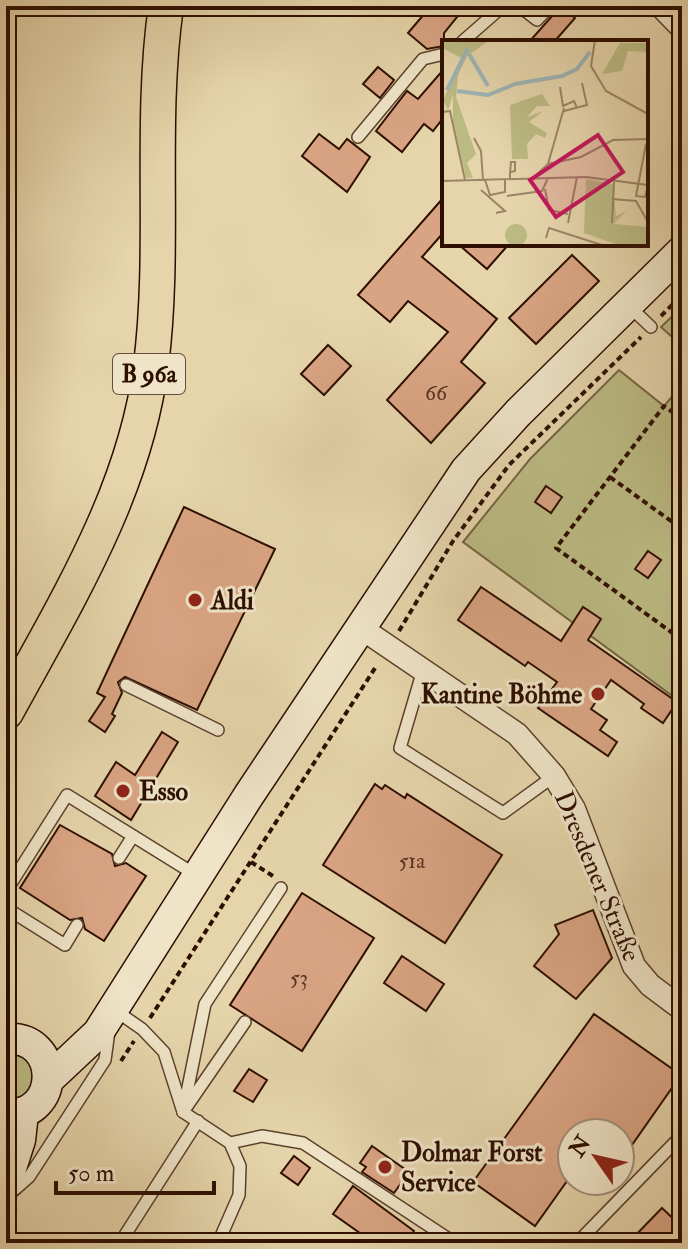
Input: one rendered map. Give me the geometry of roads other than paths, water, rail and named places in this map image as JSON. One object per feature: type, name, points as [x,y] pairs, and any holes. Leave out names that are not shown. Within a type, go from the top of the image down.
[{"type":"main road","name":"B 96a","points":[[6,712],[102,533],[125,474],[140,420],[151,366],[159,89],[166,6]]},
{"type":"main road","points":[[45,1066],[92,1039],[466,470],[518,413],[682,251]]},
{"type":"main road","points":[[6,1039],[25,1041],[45,1066],[42,1100],[14,1113],[20,1140],[15,1191]]},
{"type":"street","name":"Dresdener Straße","points":[[361,628],[517,734],[554,776],[574,809],[634,966],[650,985],[682,1009]]},
{"type":"lane","points":[[464,40],[503,6]]},
{"type":"lane","points":[[519,6],[537,20],[550,6]]},
{"type":"lane","points":[[653,6],[682,36]]},
{"type":"lane","points":[[358,137],[423,59],[442,54]]},
{"type":"lane","points":[[627,304],[651,327]]},
{"type":"lane","points":[[424,669],[400,748],[503,813],[554,776]]},
{"type":"lane","points":[[126,685],[218,730]]},
{"type":"lane","points":[[6,898],[10,885],[67,795],[197,875]]},
{"type":"lane","points":[[119,858],[133,836]]},
{"type":"lane","points":[[183,1112],[205,1004],[281,888]]},
{"type":"lane","points":[[6,908],[65,945],[77,925]]},
{"type":"lane","points":[[6,1197],[29,1177],[105,1060],[112,1008],[142,1029],[164,1052],[183,1112],[230,1143],[240,1166],[239,1195],[218,1243]]},
{"type":"lane","points":[[183,1112],[245,1022]]},
{"type":"lane","points":[[125,1235],[198,1121]]},
{"type":"lane","points":[[577,1243],[682,1135]]},
{"type":"lane","points":[[230,1143],[262,1136],[303,1143],[455,1243]]},
{"type":"place","name":"Aldi","points":[[195,600]]},
{"type":"place","name":"Kantine Böhme","points":[[598,694]]},
{"type":"place","name":"Esso","points":[[123,791]]},
{"type":"place","name":"Dolmar Forst Service","points":[[385,1167]]}]
